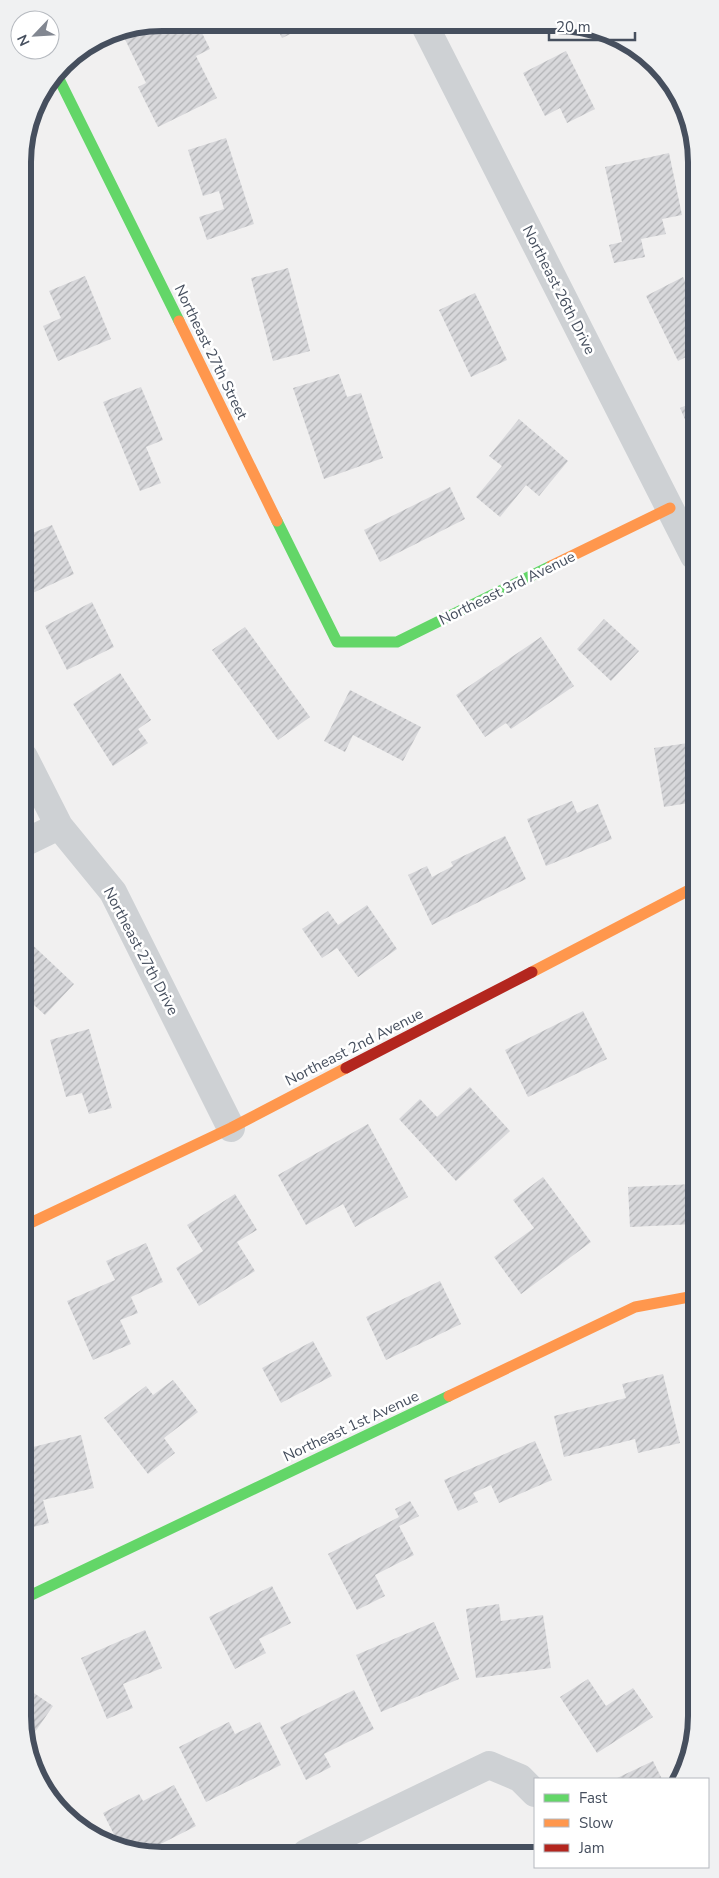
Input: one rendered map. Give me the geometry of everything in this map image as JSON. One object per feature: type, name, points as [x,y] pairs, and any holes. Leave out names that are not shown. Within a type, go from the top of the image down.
[{"type":"street","name":"Northeast 26th Drive","points":[[428,31],[688,544]]},
{"type":"street","name":"Northeast 27th Street","points":[[60,81],[338,642]]},
{"type":"street","name":"Northeast 3rd Avenue","points":[[338,642],[397,642],[670,508]]},
{"type":"street","name":"Northeast 27th Drive","points":[[32,772],[59,826],[113,892],[230,1128]]},
{"type":"street","points":[[32,839],[59,826]]},
{"type":"street","name":"Northeast 2nd Avenue","points":[[31,1223],[230,1128],[688,892]]},
{"type":"street","name":"Northeast 1st Avenue","points":[[31,1595],[635,1307],[687,1297]]},
{"type":"street","points":[[318,1847],[489,1765],[520,1778],[534,1792]]},
{"type":"building","points":[[201,31],[210,49],[196,56],[217,98],[158,127],[138,87],[146,83],[124,37],[145,32]]},
{"type":"building","points":[[278,31],[296,31],[282,38]]},
{"type":"building","points":[[566,51],[595,109],[567,123],[560,108],[545,116],[523,73]]},
{"type":"building","points":[[226,138],[254,224],[207,240],[199,217],[224,209],[219,191],[203,196],[188,150]]},
{"type":"building","points":[[669,153],[682,215],[662,219],[666,234],[641,239],[645,257],[614,263],[609,245],[622,242],[605,167]]},
{"type":"building","points":[[288,268],[310,351],[273,361],[251,278]]},
{"type":"building","points":[[85,276],[111,339],[58,361],[43,326],[61,318],[49,291]]},
{"type":"building","points":[[683,277],[688,287],[688,356],[678,361],[646,296]]},
{"type":"building","points":[[475,293],[507,360],[471,377],[439,310]]},
{"type":"building","points":[[339,374],[347,397],[361,393],[383,458],[324,479],[293,388]]},
{"type":"building","points":[[141,387],[163,440],[146,447],[161,483],[140,491],[103,402]]},
{"type":"building","points":[[688,405],[688,426],[680,408]]},
{"type":"building","points":[[519,419],[568,461],[539,496],[526,485],[500,517],[476,497],[502,466],[489,456]]},
{"type":"building","points":[[450,487],[465,519],[380,562],[364,530]]},
{"type":"building","points":[[52,525],[74,574],[32,593],[32,533]]},
{"type":"building","points":[[92,602],[114,647],[67,670],[45,626]]},
{"type":"building","points":[[604,619],[639,651],[611,681],[577,649]]},
{"type":"building","points":[[245,627],[310,717],[278,740],[212,650]]},
{"type":"building","points":[[541,637],[574,686],[511,729],[506,723],[485,737],[456,695]]},
{"type":"building","points":[[120,673],[151,720],[138,729],[148,743],[113,766],[73,704]]},
{"type":"building","points":[[350,690],[421,727],[403,761],[353,735],[345,752],[324,741]]},
{"type":"building","points":[[688,743],[688,803],[664,807],[654,748]]},
{"type":"building","points":[[572,801],[577,813],[598,804],[612,839],[546,866],[527,819]]},
{"type":"building","points":[[505,836],[526,879],[432,925],[408,875],[427,866],[432,877],[453,866],[451,862]]},
{"type":"building","points":[[367,905],[397,949],[358,977],[337,948],[322,958],[302,929],[328,911],[338,925]]},
{"type":"building","points":[[31,944],[74,984],[45,1015],[31,1003]]},
{"type":"building","points":[[583,1011],[607,1059],[528,1097],[505,1050]]},
{"type":"building","points":[[89,1029],[112,1108],[89,1114],[82,1093],[66,1097],[50,1040]]},
{"type":"building","points":[[470,1087],[510,1131],[456,1181],[399,1119],[420,1099],[437,1117]]},
{"type":"building","points":[[368,1124],[408,1197],[355,1227],[343,1204],[306,1225],[278,1175]]},
{"type":"building","points":[[543,1177],[591,1242],[521,1294],[494,1257],[534,1228],[513,1200]]},
{"type":"building","points":[[687,1184],[687,1224],[630,1227],[628,1187]]},
{"type":"building","points":[[235,1194],[257,1230],[237,1242],[255,1271],[199,1306],[176,1268],[203,1251],[187,1225]]},
{"type":"building","points":[[146,1243],[163,1282],[131,1297],[138,1313],[120,1320],[131,1344],[93,1360],[67,1301],[115,1280],[106,1261]]},
{"type":"building","points":[[440,1281],[461,1324],[386,1360],[366,1317]]},
{"type":"building","points":[[313,1341],[332,1376],[281,1403],[262,1368]]},
{"type":"building","points":[[663,1374],[680,1443],[638,1453],[635,1439],[564,1457],[554,1416],[626,1398],[622,1384]]},
{"type":"building","points":[[173,1380],[198,1412],[164,1438],[175,1453],[148,1474],[104,1418],[146,1386],[153,1395]]},
{"type":"building","points":[[81,1435],[94,1488],[43,1500],[49,1523],[31,1527],[31,1447]]},
{"type":"building","points":[[535,1441],[552,1480],[499,1503],[491,1485],[473,1493],[478,1502],[458,1511],[444,1480]]},
{"type":"building","points":[[410,1501],[419,1516],[399,1526],[414,1555],[375,1575],[385,1596],[357,1610],[328,1554],[399,1517],[395,1509]]},
{"type":"building","points":[[272,1586],[291,1623],[259,1639],[266,1653],[235,1669],[209,1617]]},
{"type":"building","points":[[499,1604],[501,1621],[543,1615],[551,1668],[476,1678],[466,1609]]},
{"type":"building","points":[[434,1622],[459,1679],[381,1712],[356,1655]]},
{"type":"building","points":[[145,1630],[162,1668],[123,1684],[133,1708],[107,1719],[81,1658]]},
{"type":"building","points":[[588,1679],[606,1706],[633,1688],[653,1717],[597,1753],[560,1697]]},
{"type":"building","points":[[354,1690],[374,1729],[324,1754],[331,1767],[306,1780],[280,1727]]},
{"type":"building","points":[[31,1691],[53,1706],[33,1735]]},
{"type":"building","points":[[229,1722],[235,1734],[260,1722],[281,1765],[206,1802],[179,1747]]},
{"type":"building","points":[[653,1761],[662,1778],[617,1778]]},
{"type":"building","points":[[174,1785],[196,1826],[156,1847],[145,1846],[116,1838],[103,1813],[139,1794],[143,1801]]},
{"type":"traffic: fast","points":[[60,81],[179,321]]},
{"type":"traffic: fast","points":[[277,521],[337,642],[397,642],[551,566]]},
{"type":"traffic: fast","points":[[31,1595],[449,1396]]},
{"type":"traffic: slow","points":[[179,321],[277,521]]},
{"type":"traffic: slow","points":[[551,566],[670,508]]},
{"type":"traffic: slow","points":[[532,972],[688,891]]},
{"type":"traffic: slow","points":[[31,1223],[231,1128],[346,1068]]},
{"type":"traffic: slow","points":[[449,1396],[635,1307],[687,1297]]},
{"type":"traffic: jam","points":[[346,1068],[532,972]]}]
